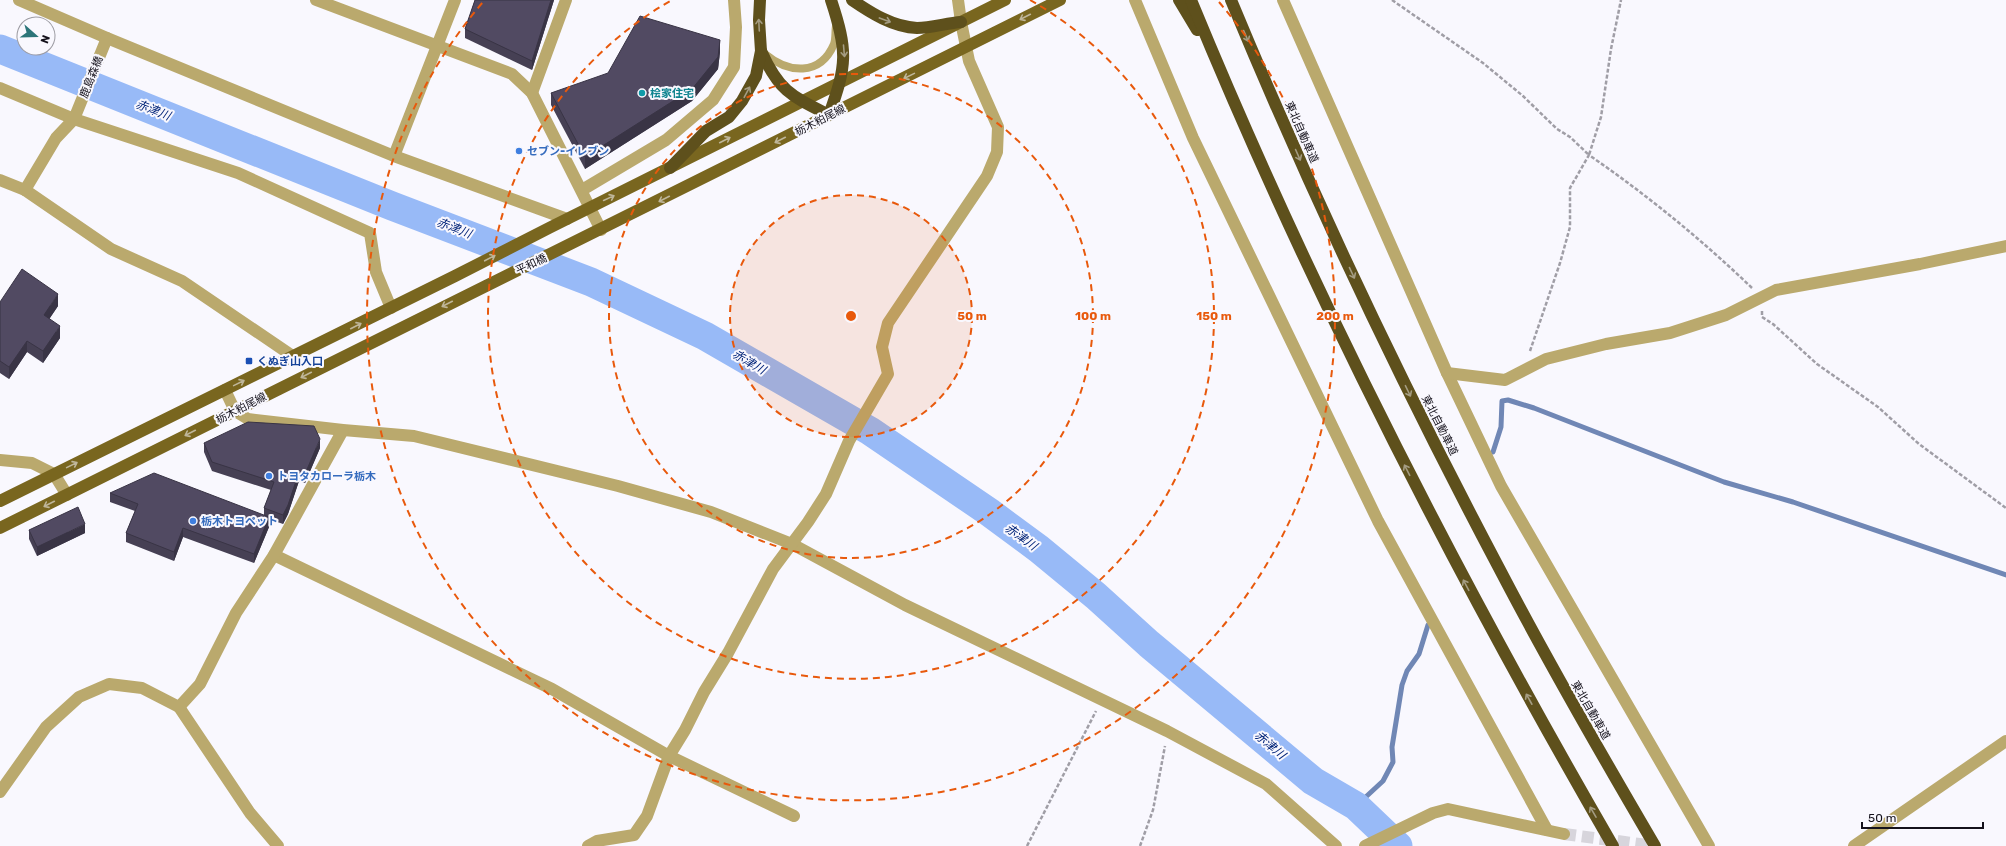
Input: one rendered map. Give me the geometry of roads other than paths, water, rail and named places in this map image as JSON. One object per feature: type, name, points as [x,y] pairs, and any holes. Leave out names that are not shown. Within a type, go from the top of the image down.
[{"type":"highway","points":[[670,168],[706,131],[729,117],[742,101],[756,76],[761,51],[758,20],[760,0]]},
{"type":"highway","points":[[761,51],[771,72],[788,93],[830,115],[840,84],[844,58],[842,34],[831,0]]},
{"type":"highway","points":[[852,0],[874,16],[896,24],[917,28],[961,22]]},
{"type":"highway","points":[[1179,0],[1218,66]]},
{"type":"highway","points":[[1191,0],[1218,66],[1292,231],[1375,408],[1468,588],[1543,725],[1613,846]]},
{"type":"highway","name":"東北自動車道","points":[[1231,0],[1326,218],[1410,395],[1499,568],[1576,710],[1655,846]]},
{"type":"main road","points":[[567,219],[802,101],[840,84],[1005,0]]},
{"type":"main road","name":"栃木粕尾線","points":[[581,240],[1060,0]]},
{"type":"main road","name":"栃木粕尾線","points":[[0,501],[294,357],[567,219]]},
{"type":"main road","name":"平和橋","points":[[482,287],[581,240]]},
{"type":"main road","name":"栃木粕尾線","points":[[0,528],[482,287]]},
{"type":"street","points":[[19,0],[105,44],[394,156],[567,219]]},
{"type":"street","points":[[316,0],[344,5],[438,46],[512,74],[532,92],[601,230]]},
{"type":"street","points":[[394,156],[455,0]]},
{"type":"street","points":[[532,92],[566,0]]},
{"type":"street","points":[[582,190],[666,140],[713,100],[734,67],[736,27],[734,0]]},
{"type":"street","points":[[588,846],[597,841],[634,835],[647,816],[669,756],[686,730],[704,692],[728,654],[773,569],[826,494],[849,441],[888,374],[882,347],[888,323],[987,176],[997,152],[998,127],[969,61],[958,0]]},
{"type":"street","points":[[1135,0],[1193,138],[1378,520],[1547,830]]},
{"type":"street","points":[[1283,0],[1448,373],[1501,486],[1709,846]]},
{"type":"street","name":"鹿島森橋","points":[[74,119],[105,44]]},
{"type":"street","points":[[0,88],[74,119],[238,173],[370,233],[376,272],[391,308]]},
{"type":"street","points":[[25,190],[56,138],[74,119]]},
{"type":"street","points":[[0,180],[25,190],[111,249],[182,281],[294,357]]},
{"type":"street","points":[[1448,373],[1504,380],[1546,359],[1606,344],[1670,333],[1726,315],[1760,296],[1776,290],[1920,264],[2006,246]]},
{"type":"street","points":[[225,390],[235,411],[248,419],[414,436],[618,486],[711,512],[792,544],[905,605],[1167,731],[1266,784],[1336,846]]},
{"type":"street","points":[[179,707],[200,684],[236,614],[274,555],[344,430]]},
{"type":"street","points":[[0,460],[32,462],[54,474],[67,495]]},
{"type":"street","points":[[274,555],[552,689],[669,756],[794,816]]},
{"type":"street","points":[[0,792],[46,727],[79,697],[109,684],[142,688],[179,707],[250,813],[278,846]]},
{"type":"street","points":[[1854,846],[2006,741]]},
{"type":"street","points":[[1365,846],[1433,813],[1448,808],[1564,834]]},
{"type":"lane","points":[[761,51],[774,62],[786,67],[800,69],[814,67],[825,59],[834,44],[837,17]]},
{"type":"waterway","name":"赤津川","points":[[0,49],[392,206],[591,282],[705,336],[870,431],[989,512],[1039,549],[1096,596],[1149,644],[1313,781],[1356,806],[1398,846]]},
{"type":"waterway","points":[[1493,452],[1501,427],[1502,401],[1508,400],[1534,408],[1724,482],[1793,502],[2006,575]]},
{"type":"waterway","points":[[1356,806],[1383,781],[1393,762],[1392,747],[1402,685],[1407,671],[1419,654],[1428,625]]},
{"type":"tunnel","points":[[1564,834],[1655,846]]},
{"type":"place","name":"桧家住宅","points":[[642,93]]},
{"type":"place","name":"セブン-イレブン","points":[[519,151]]},
{"type":"place","name":"くぬぎ山入口","points":[[249,361]]},
{"type":"place","name":"トヨタカローラ栃木","points":[[269,476]]},
{"type":"place","name":"栃木トヨペット","points":[[193,521]]}]
